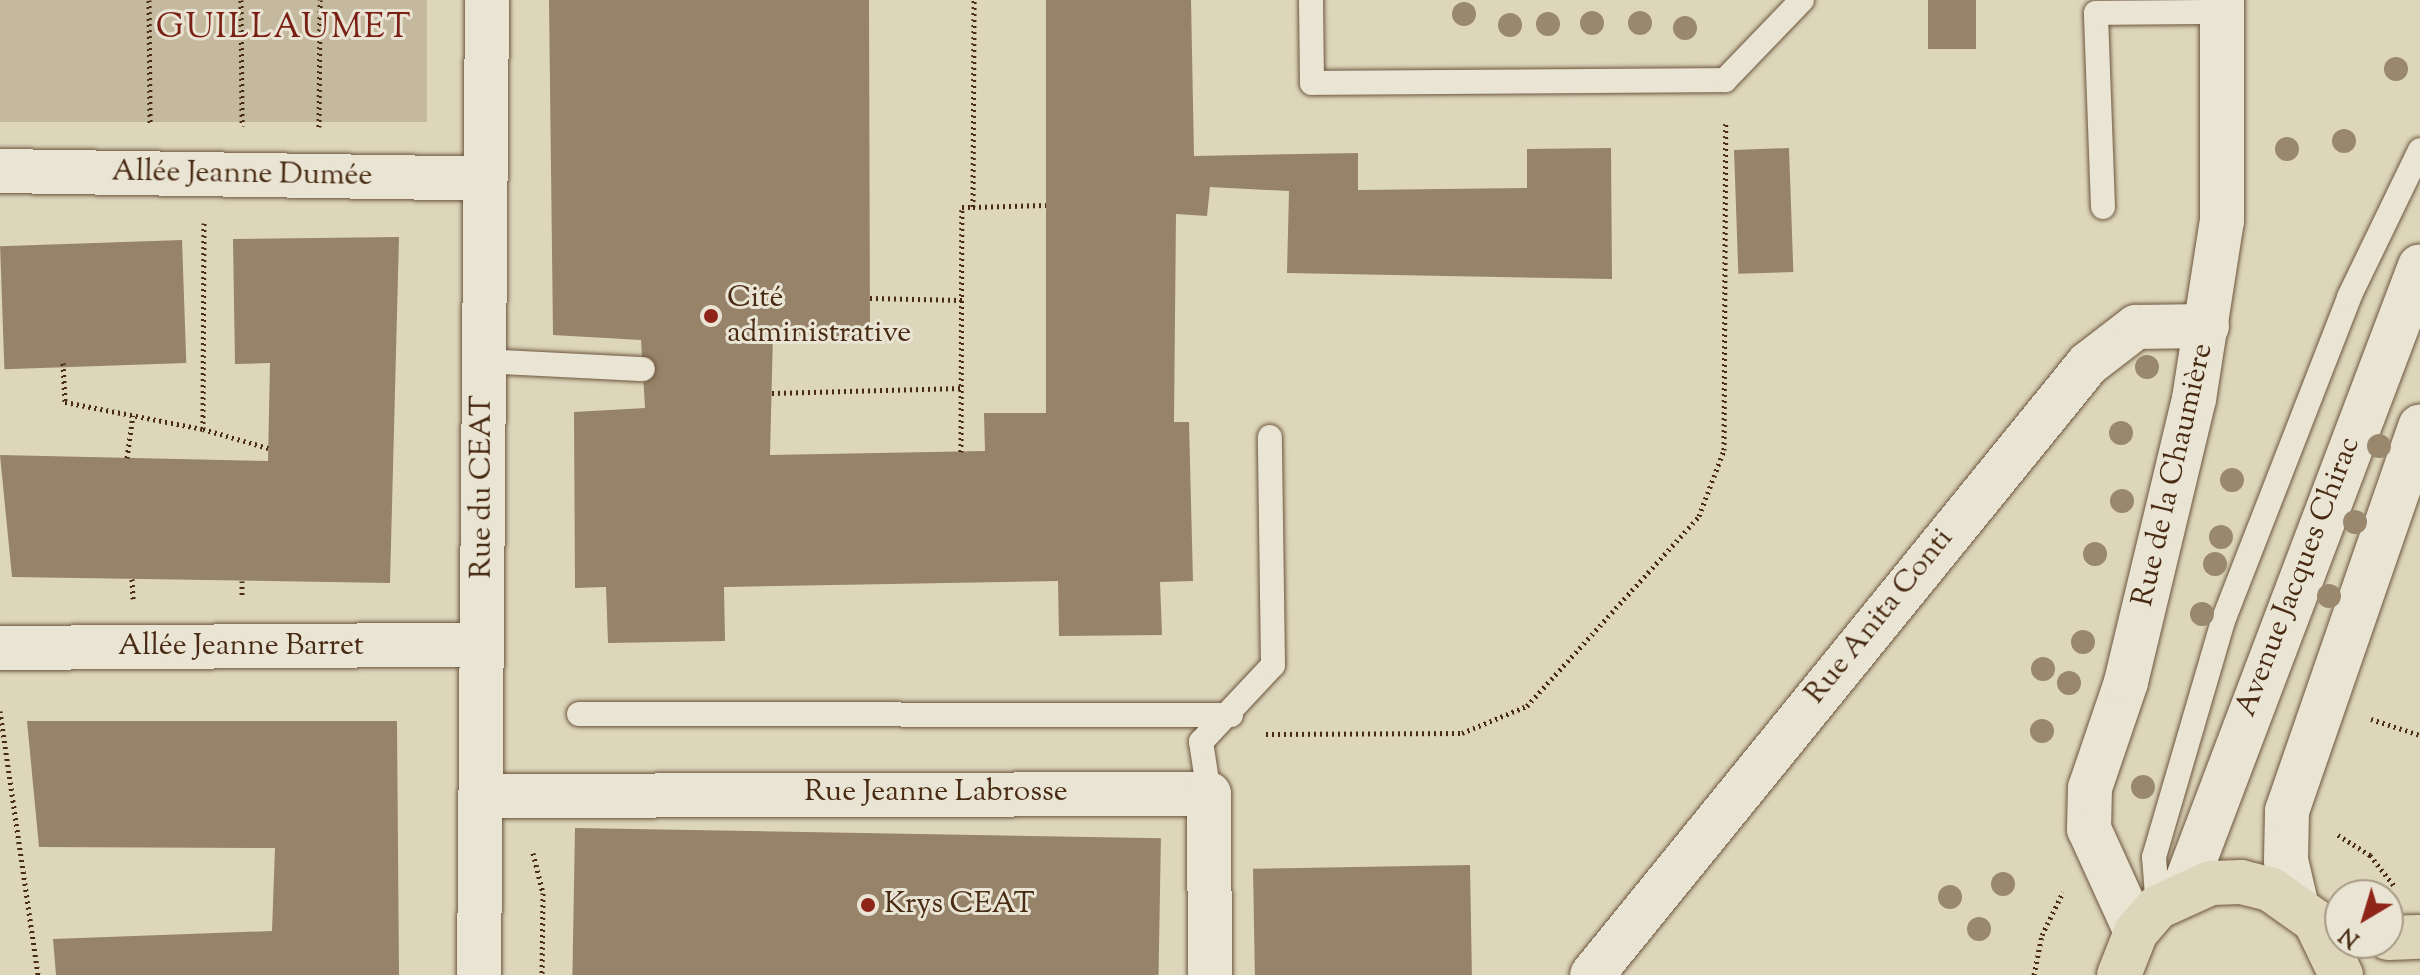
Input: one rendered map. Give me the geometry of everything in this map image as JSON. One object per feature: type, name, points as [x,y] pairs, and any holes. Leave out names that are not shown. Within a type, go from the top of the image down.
[{"type":"main road","points":[[2119,975],[2159,910],[2241,882],[2296,903],[2324,937]]},
{"type":"street","name":"Rue du CEAT","points":[[479,975],[487,0]]},
{"type":"street","name":"Rue de la Chaumière","points":[[2159,910],[2089,829],[2090,788],[2126,682],[2207,326],[2222,221],[2222,6]]},
{"type":"street","name":"Allée Jeanne Dumée","points":[[0,171],[484,179]]},
{"type":"street","name":"Avenue Jacques Chirac","points":[[2159,910],[2420,266]]},
{"type":"street","name":"Rue Anita Conti","points":[[1592,975],[2088,364],[2136,327],[2207,326]]},
{"type":"street","name":"Avenue Jacques Chirac","points":[[2296,903],[2286,860],[2287,811],[2420,426]]},
{"type":"street","name":"Allée Jeanne Barret","points":[[0,648],[482,645]]},
{"type":"street","name":"Rue Jeanne Labrosse","points":[[481,796],[1209,794]]},
{"type":"street","points":[[1209,794],[1210,975]]},
{"type":"lane","points":[[1311,0],[1312,83],[1725,80],[1802,0]]},
{"type":"lane","points":[[2103,207],[2096,13],[2222,6]]},
{"type":"lane","points":[[2159,910],[2154,857],[2223,621],[2349,297],[2420,150]]},
{"type":"lane","points":[[484,361],[643,369]]},
{"type":"lane","points":[[1209,794],[1201,742],[1231,715],[1273,665],[1270,437]]},
{"type":"lane","points":[[579,714],[1231,715]]},
{"type":"path","points":[[149,0],[150,173]]},
{"type":"path","points":[[203,429],[223,175],[241,0]]},
{"type":"path","points":[[319,177],[320,0]]},
{"type":"path","points":[[973,207],[974,0]]},
{"type":"path","points":[[1231,715],[1256,734],[1462,733],[1527,706],[1699,516],[1724,450],[1725,80]]},
{"type":"path","points":[[961,452],[962,207],[1046,205]]},
{"type":"path","points":[[870,298],[962,300]]},
{"type":"path","points":[[63,363],[65,402],[203,429],[268,448]]},
{"type":"path","points":[[772,393],[962,388]]},
{"type":"path","points":[[127,458],[133,415]]},
{"type":"path","points":[[0,711],[38,975]]},
{"type":"path","points":[[2362,716],[2420,735]]},
{"type":"shaded area","points":[[0,0],[427,0],[427,122],[0,122]]},
{"type":"building","name":"Cité administrative","points":[[549,0],[869,0],[870,339],[773,334],[770,455],[985,451],[984,413],[1046,413],[1046,0],[1191,0],[1194,156],[1358,153],[1358,190],[1527,188],[1527,149],[1611,148],[1612,279],[1287,273],[1289,191],[1210,187],[1207,216],[1176,214],[1174,422],[1189,422],[1193,581],[1160,582],[1162,635],[1059,636],[1058,581],[724,587],[725,641],[608,643],[606,587],[575,588],[574,412],[645,408],[641,340],[553,335]]},
{"type":"building","points":[[1928,0],[1976,0],[1976,49],[1928,49]]},
{"type":"building","points":[[1789,148],[1793,272],[1738,274],[1734,150]]},
{"type":"building","points":[[399,237],[390,583],[12,577],[0,455],[268,461],[270,363],[235,364],[233,239]]},
{"type":"building","points":[[182,240],[186,363],[4,369],[0,246]]},
{"type":"building","points":[[27,721],[397,721],[399,975],[56,975],[53,939],[272,931],[275,848],[39,847]]},
{"type":"building","name":"Krys CEAT","points":[[575,828],[1161,838],[1159,975],[572,975]]},
{"type":"building","points":[[1470,865],[1472,975],[1255,975],[1253,869]]},
{"type":"place","name":"Cité administrative","points":[[711,316]]},
{"type":"place","name":"Krys CEAT","points":[[868,905]]},
{"type":"district","name":"GUILLAUMET","points":[[284,29]]}]
